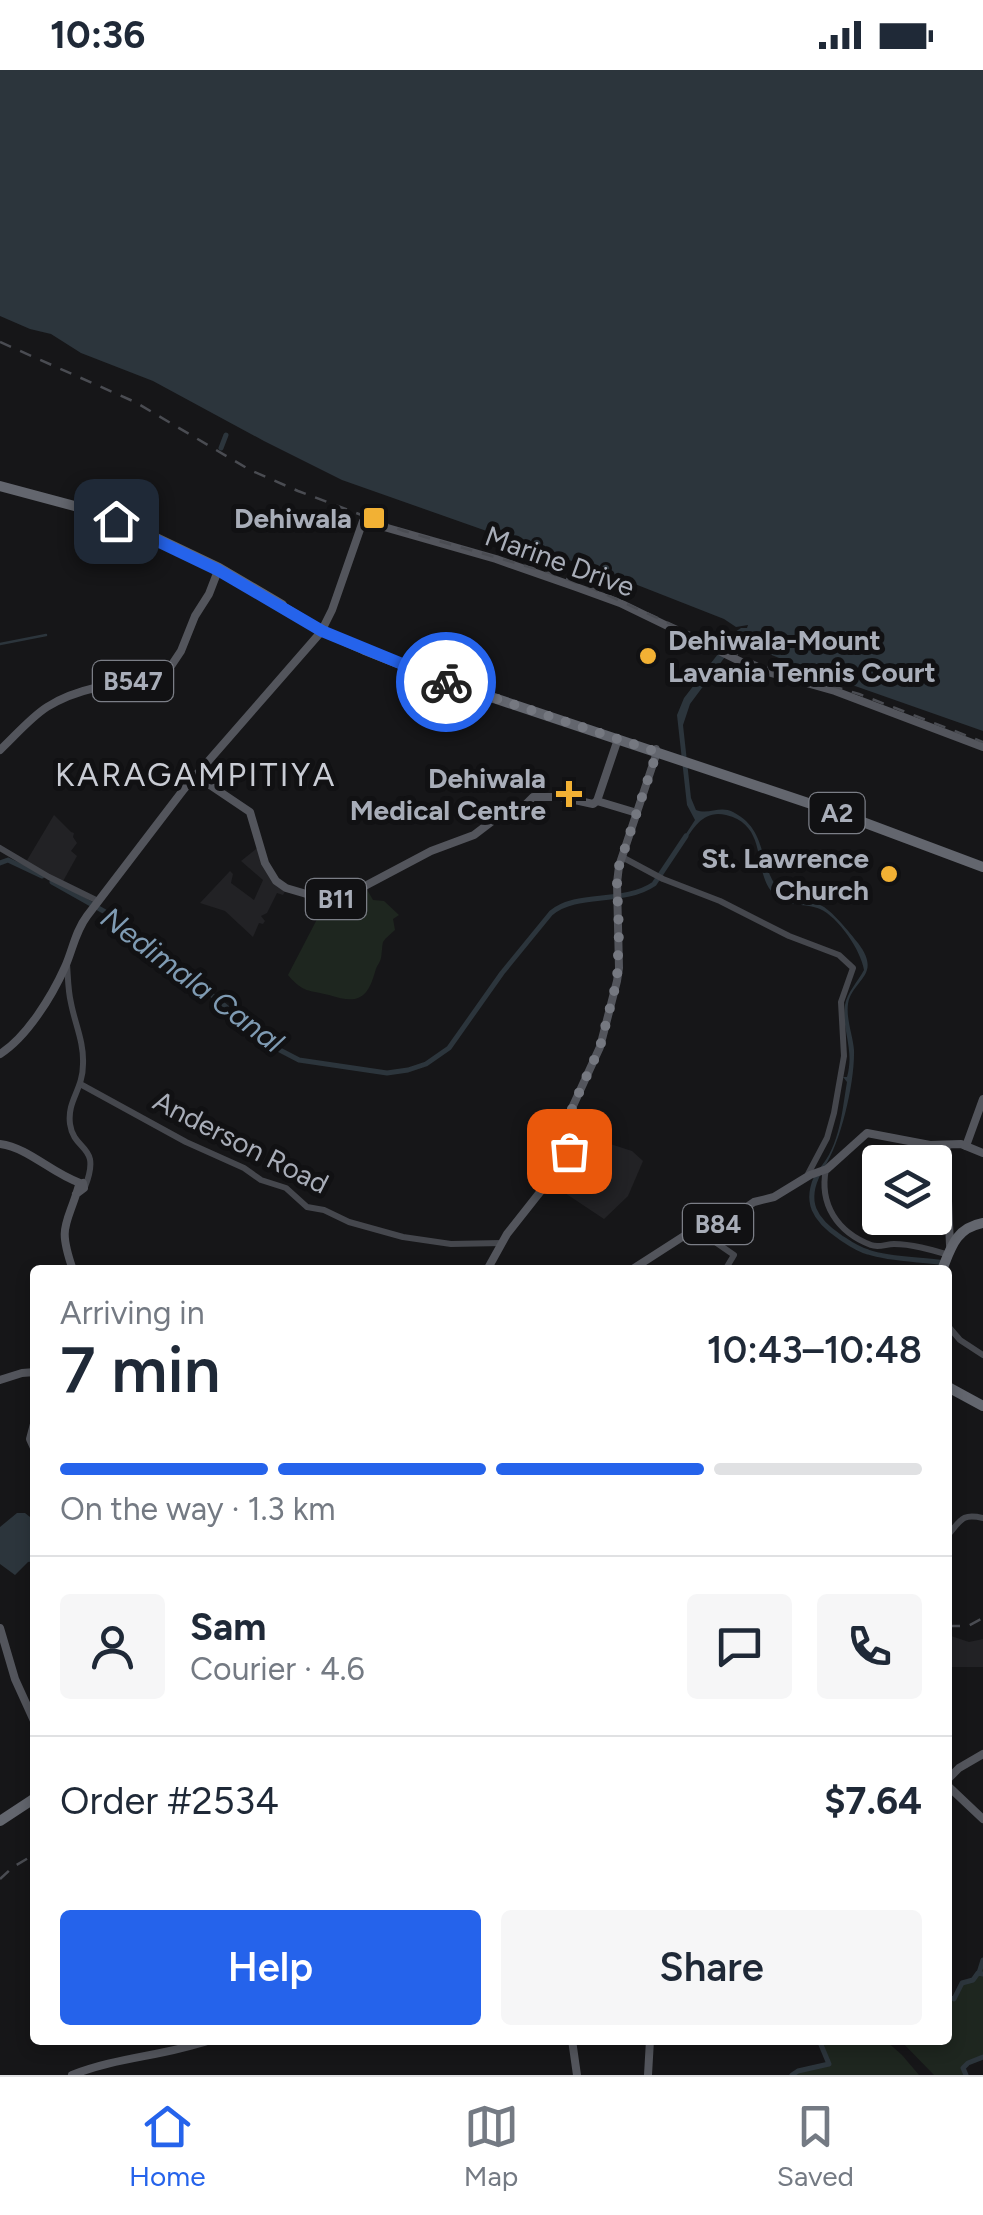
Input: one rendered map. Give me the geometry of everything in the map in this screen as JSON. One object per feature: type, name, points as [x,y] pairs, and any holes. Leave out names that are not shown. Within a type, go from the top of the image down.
[{"type":"highway","name":"A2","points":[[0,487],[98,512],[218,569],[322,631],[446,682],[657,750]]},
{"type":"highway","name":"A2","points":[[369,651],[983,866]]},
{"type":"highway","points":[[947,1261],[960,1232],[983,1223]]},
{"type":"highway","points":[[952,1388],[983,1404]]},
{"type":"highway","points":[[0,1820],[30,1801]]},
{"type":"main road","name":"Marine Drive","points":[[323,630],[363,521],[496,559],[599,595],[764,672],[834,691],[983,746]]},
{"type":"main road","name":"B547","points":[[0,750],[48,706],[68,697],[112,683],[162,678],[209,594],[218,569]]},
{"type":"main road","points":[[277,603],[369,651]]},
{"type":"main road","points":[[0,1054],[20,1039],[50,994],[67,963],[78,930],[97,903],[195,775],[323,630]]},
{"type":"main road","points":[[618,739],[597,801],[637,814]]},
{"type":"main road","points":[[490,1265],[568,1152],[572,1108],[600,1047],[619,968],[618,872],[657,750]]},
{"type":"main road","name":"B11","points":[[195,775],[250,812],[265,864],[276,881],[286,888],[328,900],[346,896],[430,851],[474,835],[495,819],[519,810],[533,797],[561,796],[593,804],[597,801]]},
{"type":"main road","points":[[0,848],[97,903]]},
{"type":"main road","points":[[622,856],[789,936],[839,955],[854,968],[841,1002],[844,1039],[840,1083],[817,1174],[828,1206],[848,1232],[876,1246],[896,1244],[947,1261]]},
{"type":"main road","points":[[67,963],[71,1004],[82,1046],[82,1084],[70,1106],[70,1119],[74,1136],[89,1155],[91,1170],[67,1214],[63,1234],[72,1265]]},
{"type":"main road","name":"Anderson Road","points":[[82,1084],[186,1142],[244,1168],[261,1180],[286,1188],[308,1208],[403,1237],[451,1244],[502,1243]]},
{"type":"main road","points":[[967,1147],[983,1102]]},
{"type":"main road","name":"B84","points":[[639,1265],[688,1234],[726,1221],[754,1202],[774,1197],[838,1164],[861,1139],[870,1135],[933,1145]]},
{"type":"main road","points":[[0,1144],[28,1153],[80,1185]]},
{"type":"main road","name":"B84","points":[[952,1147],[967,1147],[983,1154]]},
{"type":"main road","points":[[952,1203],[960,1232]]},
{"type":"main road","points":[[702,1229],[734,1255],[727,1265]]},
{"type":"main road","points":[[952,1331],[983,1355]]},
{"type":"main road","points":[[0,1378],[30,1371]]},
{"type":"main road","points":[[952,1530],[969,1515],[983,1518]]},
{"type":"main road","points":[[0,1628],[15,1679],[30,1712]]},
{"type":"main road","points":[[952,1778],[960,1768],[983,1754]]},
{"type":"main road","points":[[952,1787],[983,1819]]},
{"type":"main road","points":[[72,2075],[110,2062],[193,2045]]},
{"type":"main road","points":[[573,2045],[577,2075]]},
{"type":"main road","points":[[648,2075],[650,2045]]},
{"type":"shaded area","points":[[0,70],[983,70],[983,731],[801,667],[762,651],[742,634],[690,704],[683,725],[691,798],[696,810],[728,810],[744,819],[757,837],[778,889],[792,898],[824,907],[835,916],[858,943],[868,963],[848,1004],[854,1063],[841,1128],[824,1168],[819,1169],[836,1139],[847,1082],[843,1077],[847,1077],[849,1067],[845,1005],[864,970],[858,953],[827,913],[776,896],[768,887],[755,840],[740,821],[712,815],[682,840],[695,820],[687,805],[677,715],[684,698],[735,632],[748,625],[736,627],[617,577],[342,480],[153,381],[81,353],[51,334],[0,316]]},
{"type":"shaded area","points":[[54,815],[74,833],[77,843],[71,851],[77,856],[62,883],[26,862]]},
{"type":"shaded area","points":[[261,845],[265,863],[286,889],[283,895],[277,893],[267,913],[261,916],[265,921],[259,923],[253,937],[225,911],[200,903],[230,871],[231,883],[254,900],[263,880],[241,861]]},
{"type":"shaded area","points":[[365,886],[373,900],[384,901],[399,915],[393,919],[395,930],[383,942],[368,989],[360,997],[347,999],[302,988],[288,975],[327,900]]},
{"type":"shaded area","points":[[595,1139],[632,1151],[643,1161],[628,1196],[604,1219],[552,1181],[572,1145]]},
{"type":"shaded area","points":[[17,1513],[30,1517],[30,1562],[15,1575],[0,1564],[0,1527]]},
{"type":"shaded area","points":[[952,1636],[969,1642],[983,1639],[983,1667],[952,1667]]},
{"type":"shaded area","points":[[983,1960],[983,2057],[963,2068],[966,2075],[934,2075],[905,2045],[952,2045],[952,1998],[962,1983],[976,1975]]},
{"type":"shaded area","points":[[821,2045],[891,2045],[919,2075],[792,2075],[829,2064]]},
{"type":"waterway","points":[[221,448],[226,435]]},
{"type":"waterway","points":[[0,644],[46,635]]},
{"type":"waterway","name":"Nedimala Canal","points":[[52,882],[107,913],[274,1047],[299,1060],[387,1073],[426,1064],[449,1048],[551,913],[574,902],[628,894],[654,884],[686,836]]},
{"type":"waterway","name":"Nedimala Canal","points":[[0,863],[8,860],[42,876]]},
{"type":"waterway","points":[[819,1172],[812,1192],[814,1209],[840,1237],[877,1255],[945,1263]]},
{"type":"waterway","points":[[979,1973],[983,1960]]},
{"type":"waterway","points":[[952,1998],[962,1983],[983,1974]]},
{"type":"waterway","points":[[792,2075],[829,2064],[821,2045]]},
{"type":"waterway","points":[[966,2075],[963,2068],[983,2057]]},
{"type":"railway","points":[[0,342],[135,402],[250,470],[298,491],[404,531],[594,589],[758,664],[859,694],[983,742]]},
{"type":"railway","points":[[952,1626],[968,1626],[983,1618]]},
{"type":"railway","points":[[0,1879],[30,1857]]},
{"type":"way so far","points":[[446,682],[657,752],[619,866],[617,980],[600,1047],[572,1108],[569,1151]]},
{"type":"place","name":"Dehiwala","points":[[374,518]]},
{"type":"place","name":"Dehiwala-Mount Lavania Tennis Court","points":[[648,656]]},
{"type":"place","name":"Dehiwala Medical Centre","points":[[569,794]]},
{"type":"place","name":"St. Lawrence Church","points":[[889,874]]},
{"type":"district","name":"KARAGAMPITIYA","points":[[196,775]]},
{"type":"route","points":[[116,521],[218,570],[322,631],[446,682]]}]
